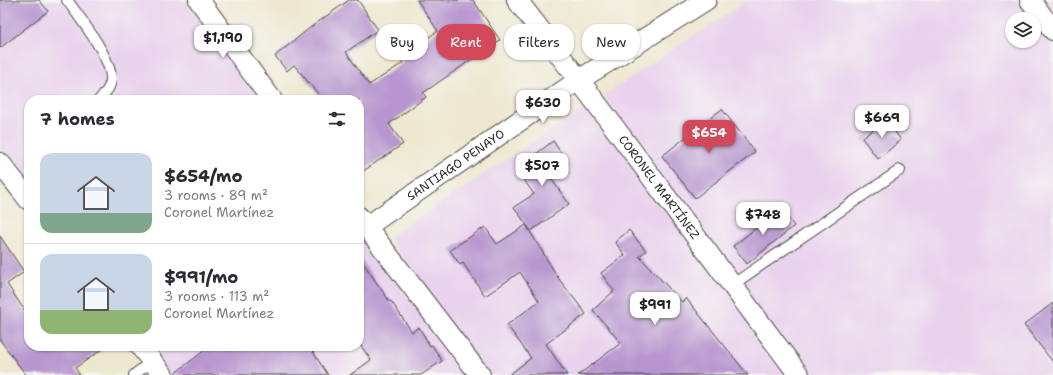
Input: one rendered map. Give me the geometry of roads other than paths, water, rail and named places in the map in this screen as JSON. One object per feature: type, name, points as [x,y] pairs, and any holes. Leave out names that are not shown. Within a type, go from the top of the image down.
[{"type":"street","points":[[199,0],[268,95]]},
{"type":"street","name":"CORONEL MARTÍNEZ","points":[[517,0],[579,80],[799,375]]},
{"type":"street","name":"SANTIAGO PENAYO","points":[[364,221],[579,80],[706,0]]},
{"type":"street","points":[[1030,0],[1053,30]]},
{"type":"street","points":[[0,163],[24,194]]},
{"type":"street","points":[[364,225],[480,375]]},
{"type":"lane","points":[[68,0],[103,54],[110,68],[111,80],[104,95]]},
{"type":"lane","points":[[732,284],[900,170]]},
{"type":"lane","points":[[134,375],[152,361]]}]
